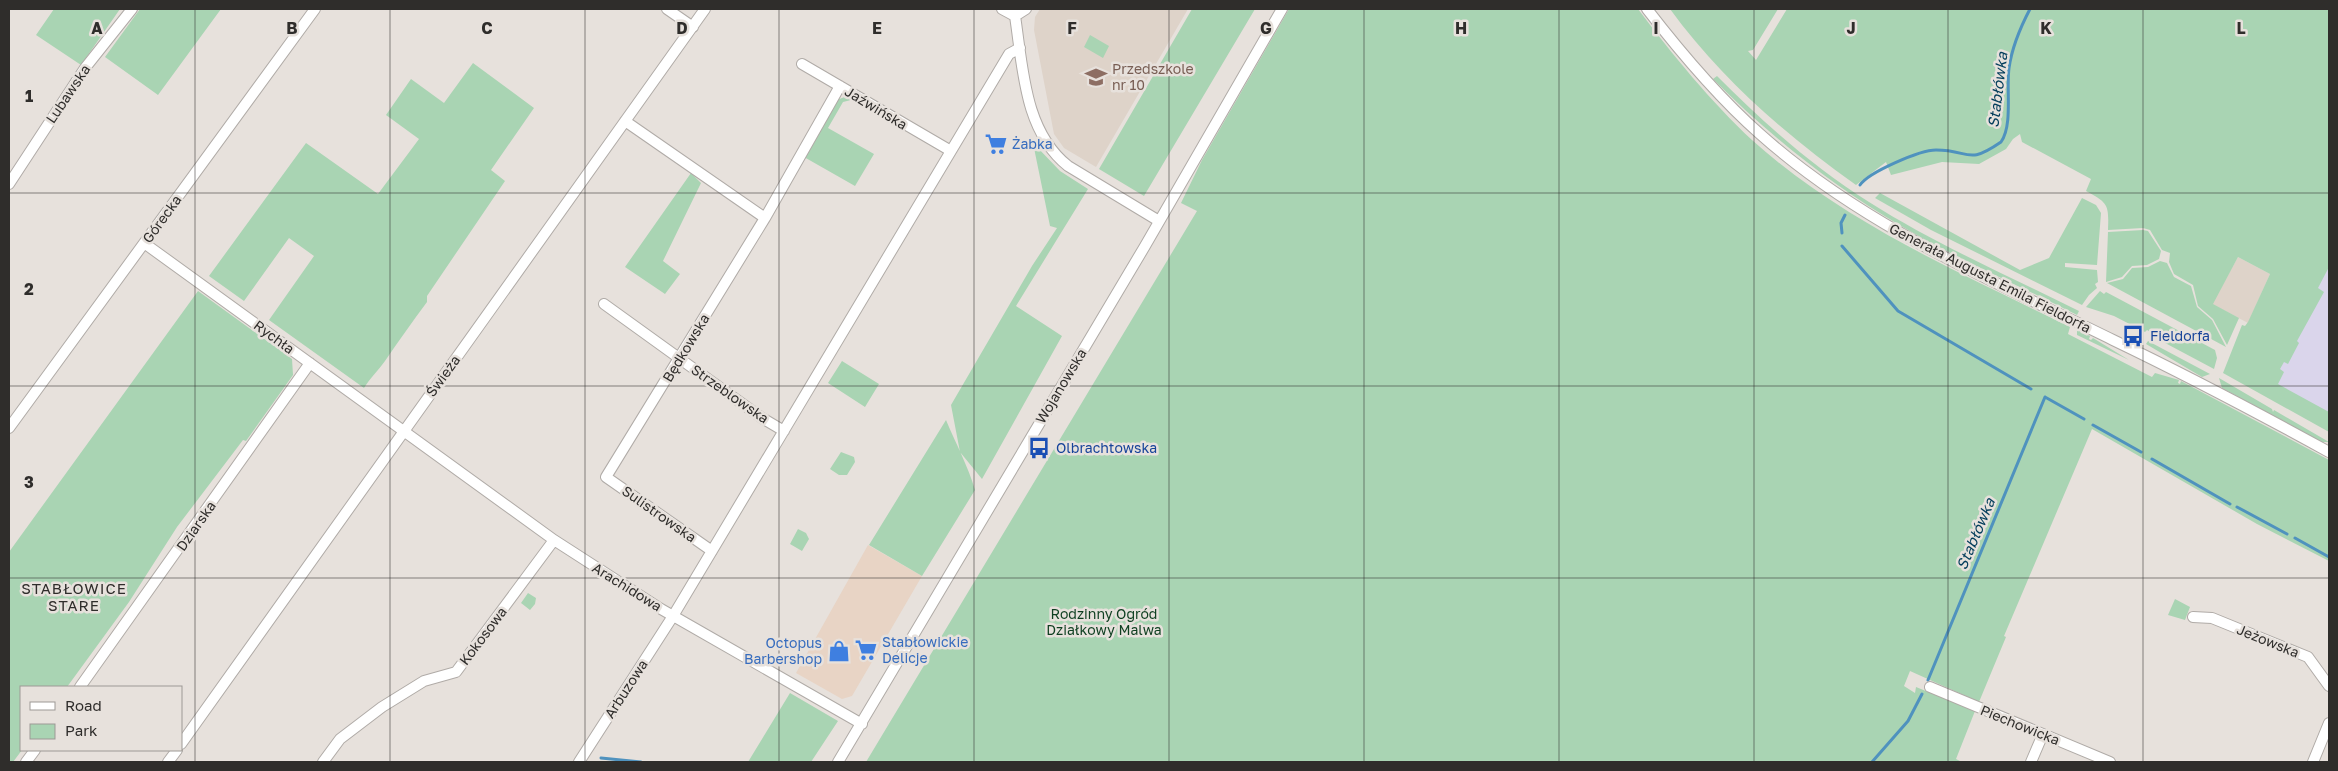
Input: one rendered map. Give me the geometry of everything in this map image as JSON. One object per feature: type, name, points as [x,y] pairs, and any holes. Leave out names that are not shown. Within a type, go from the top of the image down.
[{"type":"street","name":"Lubawska","points":[[9,184],[85,68],[132,9]]},
{"type":"street","name":"Górecka","points":[[9,428],[314,9]]},
{"type":"street","points":[[667,9],[693,27]]},
{"type":"street","name":"Świeża","points":[[182,743],[705,9]]},
{"type":"street","points":[[1002,9],[1014,16],[1028,98],[1036,124],[1045,142],[1056,157],[1160,221]]},
{"type":"street","points":[[1014,16],[1026,9]]},
{"type":"street","name":"Wojanowska","points":[[838,762],[1160,221],[1282,9]]},
{"type":"street","name":"Generała Augusta Emila Fieldorfa","points":[[1647,9],[1707,82],[1760,134],[1806,172],[1857,207],[1924,247],[2229,398],[2329,452]]},
{"type":"street","points":[[673,616],[1009,54],[1020,48]]},
{"type":"street","name":"Jaźwińska","points":[[802,64],[950,151]]},
{"type":"street","name":"Będkowska","points":[[606,478],[765,218],[840,86]]},
{"type":"street","points":[[625,121],[765,218]]},
{"type":"street","name":"Rychła","points":[[144,243],[404,432]]},
{"type":"street","name":"Strzeblowska","points":[[604,304],[762,418],[784,431]]},
{"type":"street","name":"Dziarska","points":[[81,686],[310,363]]},
{"type":"street","name":"Arachidowa","points":[[404,432],[554,540],[673,616],[862,724]]},
{"type":"street","name":"Sulistrowska","points":[[606,478],[712,551]]},
{"type":"street","name":"Kokosowa","points":[[323,762],[340,739],[382,707],[424,681],[456,672],[554,540]]},
{"type":"street","name":"Arbuzowa","points":[[580,762],[673,616]]},
{"type":"street","name":"Jeżowska","points":[[2193,617],[2212,618],[2308,657],[2329,686]]},
{"type":"street","name":"Piechowicka","points":[[1930,688],[2110,762]]},
{"type":"street","points":[[2313,762],[2329,724]]},
{"type":"street","points":[[2030,762],[2043,734]]},
{"type":"street","points":[[26,762],[34,751]]},
{"type":"street","points":[[168,762],[176,751]]},
{"type":"shaded area","name":"Przedszkole nr 10","points":[[1040,9],[1188,9],[1096,167],[1064,148],[1054,134],[1034,30],[1035,17]]},
{"type":"shaded area","points":[[2238,257],[2270,274],[2248,323],[2212,304]]},
{"type":"shaded area","points":[[2329,263],[2329,423],[2267,389]]},
{"type":"shaded area","points":[[868,545],[922,576],[852,696],[842,699],[796,673]]},
{"type":"green space","points":[[54,9],[120,9],[81,65],[36,35]]},
{"type":"green space","points":[[140,9],[221,9],[158,95],[105,57]]},
{"type":"green space","points":[[1192,9],[1255,9],[1144,196],[1099,169]]},
{"type":"green space","name":"Rodzinny Ogród Działkowy Malwa","points":[[1289,9],[1638,9],[1692,77],[1737,126],[1788,170],[1825,197],[1864,221],[1946,266],[2070,327],[2068,334],[2152,377],[2155,373],[2179,380],[2178,383],[2180,384],[2181,381],[2329,460],[2329,561],[2257,524],[2092,429],[2004,636],[2006,637],[1979,702],[1910,671],[1904,686],[1915,693],[1916,687],[1975,711],[1956,759],[1962,762],[866,762],[1197,211],[1181,203],[1202,160]]},
{"type":"green space","points":[[1670,9],[1778,9],[1753,50],[1748,51],[1756,60],[1787,9],[2329,9],[2329,267],[2318,288],[2324,292],[2297,341],[2299,343],[2288,364],[2284,362],[2280,369],[2284,372],[2278,384],[2329,412],[2329,432],[2223,373],[2242,325],[2245,326],[2248,322],[2270,274],[2238,257],[2213,304],[2239,318],[2227,345],[2213,319],[2198,306],[2193,285],[2174,274],[2169,262],[2170,253],[2162,250],[2150,230],[2143,228],[2108,230],[2106,205],[2099,198],[2086,191],[2091,179],[2022,142],[2020,134],[2013,139],[2006,149],[1979,164],[1942,162],[1891,175],[1886,162],[1856,185],[1756,105],[1711,59]]},
{"type":"green space","points":[[1090,35],[1109,46],[1103,58],[1084,47]]},
{"type":"green space","points":[[473,63],[534,108],[491,170],[505,181],[427,296],[427,302],[364,388],[269,320],[314,256],[289,238],[244,301],[209,276],[306,143],[378,194],[419,139],[386,115],[411,79],[444,103]]},
{"type":"green space","points":[[1717,76],[1790,144],[1828,174],[1869,202],[1920,232],[1972,259],[2079,311],[2077,315],[1922,238],[1850,194],[1779,140],[1713,79]]},
{"type":"green space","points":[[847,96],[851,100],[843,102],[828,128],[874,154],[855,186],[804,157],[837,100]]},
{"type":"green space","points":[[1037,147],[1060,171],[1088,189],[1016,306],[1062,336],[982,479],[960,452],[951,405],[1032,266],[1057,228],[1050,226],[1034,148]]},
{"type":"green space","points":[[691,173],[701,183],[663,261],[680,274],[665,294],[625,267]]},
{"type":"green space","points":[[1880,193],[2020,270],[2049,258],[2082,198],[2096,205],[2101,213],[2097,265],[2065,263],[2065,267],[2097,270],[2098,282],[2095,284],[2097,288],[2082,305],[1931,230],[1875,198]]},
{"type":"green space","points":[[2148,231],[2161,251],[2159,259],[2147,265],[2132,266],[2122,277],[2106,282],[2108,232]]},
{"type":"green space","points":[[2160,261],[2167,263],[2174,277],[2191,286],[2197,307],[2212,320],[2226,347],[2107,283],[2123,279],[2132,268],[2148,267]]},
{"type":"green space","points":[[198,291],[292,359],[293,375],[246,441],[243,440],[177,527],[129,602],[68,686],[20,686],[21,751],[13,762],[9,762],[9,552]]},
{"type":"green space","points":[[2100,291],[2104,294],[2106,292],[2215,350],[2217,358],[2214,369],[2152,336],[2152,333],[2147,330],[2145,332],[2114,316],[2086,307]]},
{"type":"green space","points":[[2077,330],[2090,336],[2089,339],[2093,338],[2129,360],[2077,335]]},
{"type":"green space","points":[[2148,341],[2210,374],[2202,377],[2146,344]]},
{"type":"green space","points":[[842,361],[879,384],[865,407],[828,383]]},
{"type":"green space","points":[[2219,378],[2272,409],[2273,412],[2274,410],[2329,442],[2321,442],[2222,388]]},
{"type":"green space","points":[[946,420],[975,490],[922,576],[869,545]]},
{"type":"green space","points":[[841,452],[854,457],[855,462],[847,475],[839,475],[830,469]]},
{"type":"green space","points":[[798,529],[806,533],[809,539],[802,551],[790,544]]},
{"type":"green space","points":[[528,593],[536,598],[535,604],[530,610],[521,603]]},
{"type":"green space","points":[[2175,599],[2190,607],[2185,620],[2168,615]]},
{"type":"green space","points":[[790,693],[838,721],[811,762],[748,762]]},
{"type":"waterway","name":"Stabłówka","points":[[1860,185],[1884,168],[1919,154],[1936,150],[1974,155],[1990,149],[2001,142],[2005,135],[2008,117],[2010,60],[2017,38],[2030,9]]},
{"type":"waterway","points":[[1842,233],[1841,223],[1845,215]]},
{"type":"waterway","name":"Stabłówka","points":[[1842,246],[1898,311],[2031,389]]},
{"type":"waterway","name":"Stabłówka","points":[[2045,397],[2084,419]]},
{"type":"waterway","name":"Stabłówka","points":[[1928,680],[2045,397]]},
{"type":"waterway","points":[[2093,425],[2141,452]]},
{"type":"waterway","points":[[2152,459],[2230,504]]},
{"type":"waterway","points":[[2237,507],[2287,534]]},
{"type":"waterway","points":[[2295,538],[2329,557]]},
{"type":"waterway","name":"Stabłówka","points":[[1872,762],[1908,721],[1922,694]]},
{"type":"waterway","points":[[601,758],[641,762]]},
{"type":"place","name":"Przedszkole nr 10","points":[[1096,77]]},
{"type":"place","name":"Żabka","points":[[996,144]]},
{"type":"place","name":"Fieldorfa","points":[[2133,336]]},
{"type":"place","name":"Olbrachtowska","points":[[1039,448]]},
{"type":"place","name":"Stabłowickie Delicje","points":[[866,650]]},
{"type":"place","name":"Octopus Barbershop","points":[[839,651]]},
{"type":"district","name":"STABŁOWICE STARE","points":[[74,598]]}]
